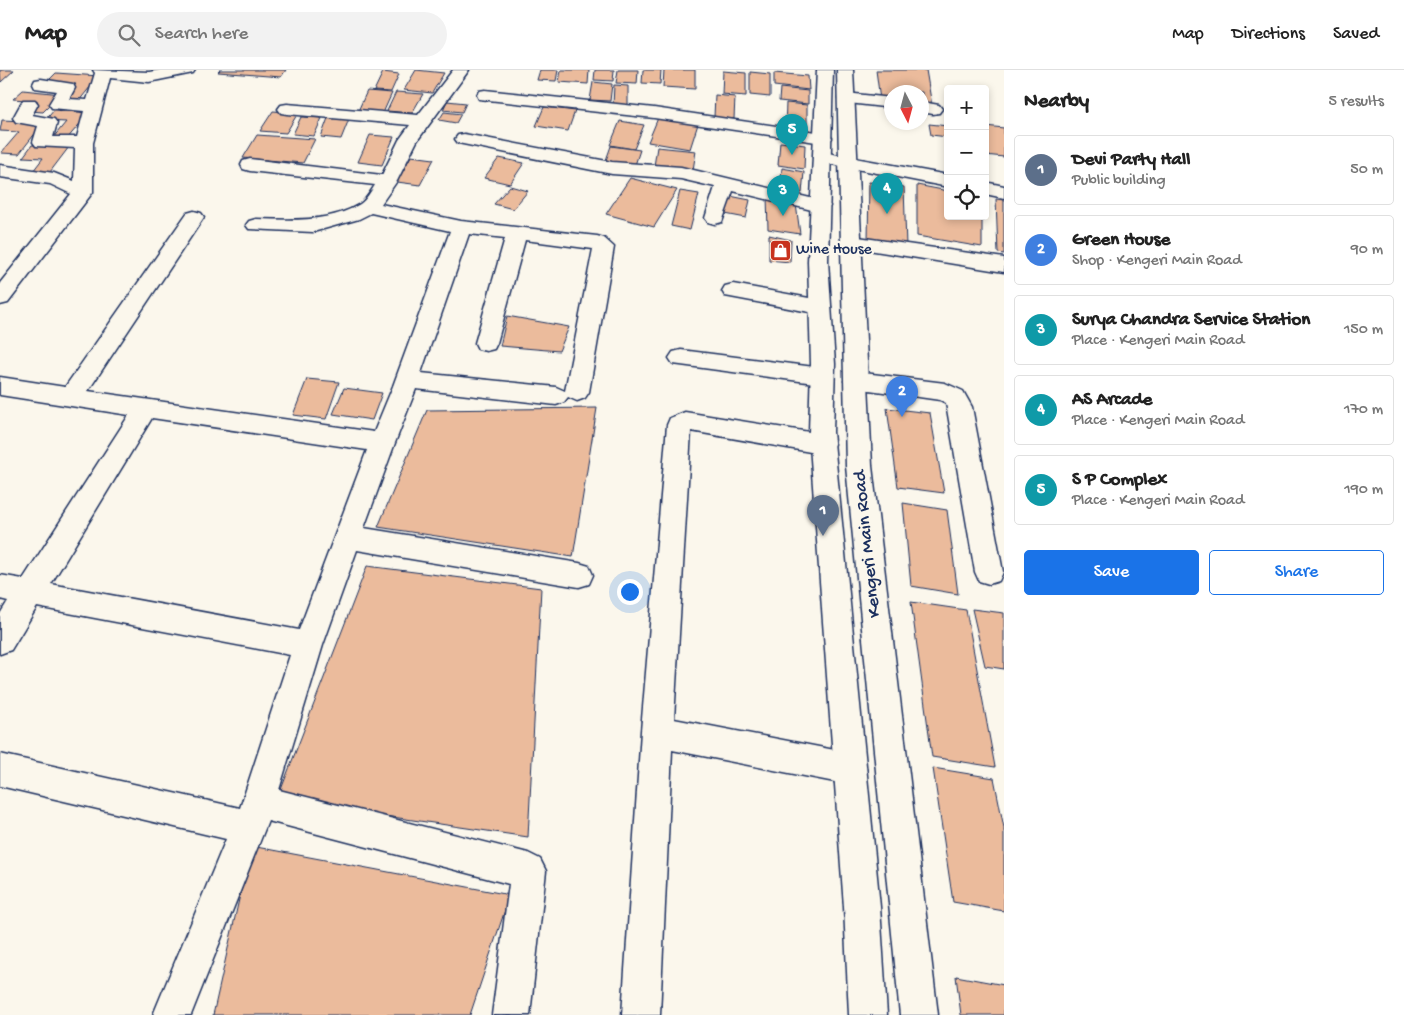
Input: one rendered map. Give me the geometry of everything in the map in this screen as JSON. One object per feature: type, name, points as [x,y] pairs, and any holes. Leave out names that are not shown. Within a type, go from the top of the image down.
[{"type":"street","points":[[0,298],[76,189],[84,170],[84,143],[95,106],[102,71],[148,76],[187,70]]},
{"type":"street","points":[[256,225],[313,226],[369,208],[388,181],[408,140],[461,70]]},
{"type":"street","name":"Kengeri Main Road","points":[[825,70],[831,153],[851,242],[859,466],[919,1015]]},
{"type":"street","name":"Kengeri Main Road","points":[[845,70],[846,98],[831,153],[820,206],[818,261],[822,444],[862,907],[868,1015]]},
{"type":"street","points":[[42,84],[67,88],[58,104],[95,106]]},
{"type":"street","points":[[484,94],[654,113],[944,180]]},
{"type":"street","points":[[846,98],[884,103]]},
{"type":"street","points":[[29,104],[22,118],[48,123],[42,142],[84,143]]},
{"type":"street","points":[[287,108],[421,121]]},
{"type":"street","points":[[464,138],[612,168],[681,172],[820,206]]},
{"type":"street","points":[[250,165],[388,181]]},
{"type":"street","points":[[0,171],[54,179],[76,189]]},
{"type":"street","points":[[715,218],[726,184]]},
{"type":"street","points":[[6,260],[76,189]]},
{"type":"street","points":[[989,189],[1004,192]]},
{"type":"street","points":[[369,208],[460,227],[597,242],[604,247],[566,394],[415,380],[408,382],[405,386]]},
{"type":"street","points":[[71,397],[194,217]]},
{"type":"street","points":[[172,1015],[254,814],[308,645],[382,443],[405,386],[460,227]]},
{"type":"street","points":[[486,343],[517,233]]},
{"type":"street","points":[[851,242],[1004,265]]},
{"type":"street","points":[[733,291],[820,307]]},
{"type":"street","points":[[680,358],[822,376]]},
{"type":"street","points":[[856,381],[945,392],[955,397],[960,407],[989,572]]},
{"type":"street","points":[[0,386],[382,443]]},
{"type":"street","points":[[0,640],[146,408]]},
{"type":"street","points":[[641,1015],[657,731],[679,426],[685,421],[822,444]]},
{"type":"street","points":[[349,537],[579,575]]},
{"type":"street","points":[[0,587],[308,645]]},
{"type":"street","points":[[657,731],[850,769]]},
{"type":"street","points":[[0,770],[254,814],[528,871],[511,1015]]},
{"type":"building","points":[[0,70],[14,70],[1,82]]},
{"type":"building","points":[[220,70],[286,70],[281,77],[218,72]]},
{"type":"building","points":[[416,70],[444,73],[432,93],[404,90]]},
{"type":"building","points":[[540,70],[558,70],[556,81],[537,80]]},
{"type":"building","points":[[561,70],[589,70],[588,84],[559,82]]},
{"type":"building","points":[[595,70],[614,70],[613,81],[594,80]]},
{"type":"building","points":[[618,70],[638,70],[637,84],[616,83]]},
{"type":"building","points":[[643,70],[661,70],[660,84],[642,83]]},
{"type":"building","points":[[664,70],[695,70],[695,89],[663,87]]},
{"type":"building","points":[[876,70],[926,70],[928,85],[884,85],[884,100],[880,100]]},
{"type":"building","points":[[723,71],[746,73],[746,96],[722,94]]},
{"type":"building","points":[[383,72],[399,74],[391,92],[374,91]]},
{"type":"building","points":[[750,72],[770,74],[770,97],[750,95]]},
{"type":"building","points":[[56,73],[99,76],[78,102],[62,100],[76,84],[47,82]]},
{"type":"building","points":[[774,73],[808,76],[809,90],[774,86]]},
{"type":"building","points":[[593,82],[612,84],[610,101],[590,100]]},
{"type":"building","points":[[614,85],[628,86],[628,106],[613,105]]},
{"type":"building","points":[[780,88],[808,91],[808,104],[779,101]]},
{"type":"building","points":[[929,88],[932,106],[929,106]]},
{"type":"building","points":[[23,90],[61,94],[43,112],[29,111],[38,101],[13,99]]},
{"type":"building","points":[[367,91],[392,93],[383,113],[358,111]]},
{"type":"building","points":[[396,92],[423,94],[412,113],[387,111]]},
{"type":"building","points":[[715,95],[735,97],[734,119],[714,117]]},
{"type":"building","points":[[447,101],[466,103],[462,112],[443,110]]},
{"type":"building","points":[[786,103],[807,105],[807,131],[785,129]]},
{"type":"building","points":[[544,107],[575,111],[568,131],[536,126]]},
{"type":"building","points":[[54,110],[89,113],[66,140],[52,139],[66,122],[45,121]]},
{"type":"building","points":[[273,111],[298,113],[286,133],[260,131]]},
{"type":"building","points":[[444,112],[461,114],[456,123],[439,120]]},
{"type":"building","points":[[301,117],[322,118],[314,136],[293,134]]},
{"type":"building","points":[[328,118],[349,119],[341,139],[321,137]]},
{"type":"building","points":[[658,118],[698,124],[690,149],[648,142]]},
{"type":"building","points":[[2,120],[44,122],[19,154],[1,153],[19,132],[0,131]]},
{"type":"building","points":[[620,121],[644,125],[634,149],[610,145]]},
{"type":"building","points":[[929,124],[944,126],[944,137],[931,135]]},
{"type":"building","points":[[989,126],[1004,128],[1004,157],[989,155]]},
{"type":"building","points":[[257,135],[315,139],[303,163],[243,158]]},
{"type":"building","points":[[370,135],[394,137],[382,165],[358,162]]},
{"type":"building","points":[[780,142],[805,145],[804,169],[778,165]]},
{"type":"building","points":[[32,145],[69,147],[50,172],[33,171],[43,158],[23,157]]},
{"type":"building","points":[[611,146],[640,150],[634,168],[605,163]]},
{"type":"building","points":[[657,147],[696,151],[693,170],[654,166]]},
{"type":"building","points":[[411,156],[434,159],[420,185],[397,182]]},
{"type":"building","points":[[499,158],[524,163],[510,184],[484,178]]},
{"type":"building","points":[[782,168],[804,172],[802,193],[780,190]]},
{"type":"building","points":[[630,178],[677,190],[654,227],[606,214]]},
{"type":"building","points":[[869,182],[904,187],[906,246],[868,240]]},
{"type":"building","points":[[917,185],[944,190],[944,220],[982,220],[982,247],[917,236]]},
{"type":"building","points":[[510,186],[528,191],[513,209],[494,204]]},
{"type":"building","points":[[680,191],[699,194],[690,230],[671,226]]},
{"type":"building","points":[[725,195],[750,200],[746,218],[720,213]]},
{"type":"building","points":[[767,197],[796,204],[800,234],[768,229]]},
{"type":"building","points":[[996,199],[1004,200],[1004,254],[998,253]]},
{"type":"building","name":"Wine House","points":[[769,235],[791,240],[790,262],[769,260]]},
{"type":"building","points":[[507,316],[569,327],[559,351],[500,346]]},
{"type":"building","points":[[307,379],[339,382],[326,419],[293,415]]},
{"type":"building","points":[[344,388],[382,393],[372,420],[333,414]]},
{"type":"building","points":[[597,408],[573,557],[378,527],[427,410]]},
{"type":"building","points":[[887,408],[930,413],[944,493],[898,487]]},
{"type":"building","points":[[903,503],[947,510],[958,594],[911,586]]},
{"type":"building","points":[[367,566],[541,588],[528,837],[277,800]]},
{"type":"building","points":[[911,602],[966,610],[995,767],[932,757]]},
{"type":"building","points":[[972,609],[1004,613],[1004,669],[985,666]]},
{"type":"building","points":[[933,768],[994,778],[1004,828],[1004,911],[953,902]]},
{"type":"building","points":[[251,846],[510,895],[470,1015],[213,1015]]},
{"type":"building","points":[[956,976],[1004,985],[1004,1015],[961,1015]]},
{"type":"place","name":"S P Complex","points":[[792,155]]},
{"type":"place","name":"AS Arcade","points":[[887,214]]},
{"type":"place","name":"Surya Chandra Service Station","points":[[783,216]]},
{"type":"place","name":"Wine House","points":[[780,250]]},
{"type":"place","name":"Green House","points":[[902,417]]},
{"type":"place","name":"Devi Party Hall","points":[[823,536]]}]
